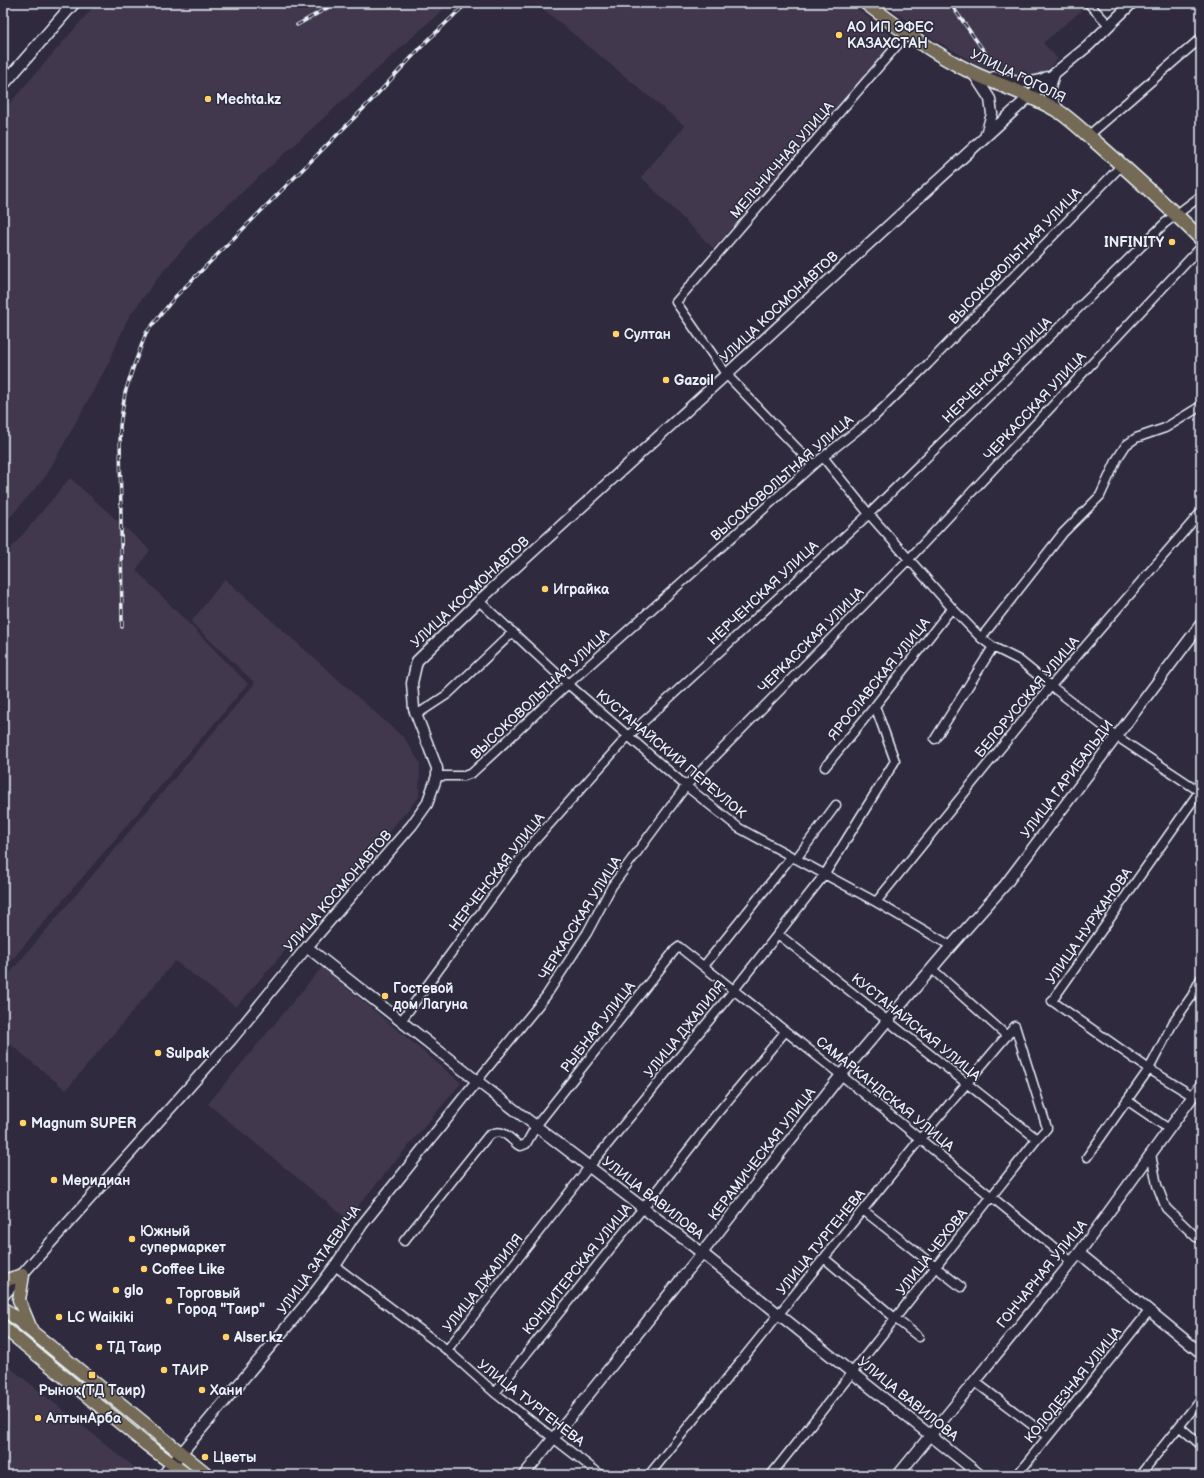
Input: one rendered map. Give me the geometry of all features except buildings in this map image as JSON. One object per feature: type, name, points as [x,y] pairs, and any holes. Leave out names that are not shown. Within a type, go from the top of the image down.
[{"type":"highway","name":"УЛИЦА ГОГОЛЯ","points":[[866,3],[906,34],[972,73],[1029,96],[1060,112],[1177,214],[1201,239]]},
{"type":"main road","points":[[3,85],[74,3]]},
{"type":"main road","points":[[3,1281],[23,1275],[19,1300],[33,1332]]},
{"type":"main road","points":[[3,1308],[208,1475]]},
{"type":"main road","points":[[3,1327],[172,1464],[188,1475]]},
{"type":"street","points":[[1088,3],[1109,25]]},
{"type":"street","name":"УЛИЦА КОСМОНАВТОВ","points":[[3,1296],[231,1040],[307,947],[412,825],[427,804],[437,776],[437,768],[414,709],[412,684],[417,661],[479,601],[1029,96],[1088,46],[1132,3]]},
{"type":"street","name":"МЕЛЬНИЧНАЯ УЛИЦА","points":[[726,374],[676,302],[906,34]]},
{"type":"street","points":[[1088,136],[1201,38]]},
{"type":"street","points":[[972,73],[1017,82],[1041,81],[1055,73]]},
{"type":"street","points":[[972,73],[990,98],[992,114],[986,136]]},
{"type":"street","points":[[1055,73],[1049,89],[1052,100],[1060,112]]},
{"type":"street","name":"ВЫСОКОВОЛЬТНАЯ УЛИЦА","points":[[437,776],[464,776],[472,773],[568,684],[813,465],[875,416],[933,359],[1122,165]]},
{"type":"street","name":"НЕРЧЕНСКАЯ УЛИЦА","points":[[400,1021],[529,847],[628,736],[868,514],[1160,228],[1201,196]]},
{"type":"street","name":"ЧЕРКАССКАЯ УЛИЦА","points":[[477,1081],[546,996],[587,933],[612,886],[686,786],[909,559],[1201,247]]},
{"type":"street","points":[[726,374],[813,465]]},
{"type":"street","points":[[981,638],[1063,533],[1100,496],[1126,445],[1136,438],[1165,428],[1201,406]]},
{"type":"street","points":[[823,457],[868,514],[952,608],[981,638],[993,647],[1019,660],[1116,736],[1200,790]]},
{"type":"street","name":"БЕЛОРУССКАЯ УЛИЦА","points":[[876,902],[1051,686],[1201,512]]},
{"type":"street","name":"КУСТАНАЙСКИЙ ПЕРЕУЛОК","points":[[479,601],[568,684],[686,786],[739,828],[876,902],[951,946]]},
{"type":"street","name":"ЯРОСЛАВСКАЯ УЛИЦА","points":[[825,767],[952,608]]},
{"type":"street","name":"УЛИЦА ГАРИБАЛЬДИ","points":[[951,946],[1005,885],[1201,624]]},
{"type":"street","points":[[416,715],[448,694],[513,632]]},
{"type":"street","points":[[935,739],[993,647]]},
{"type":"street","name":"УЛИЦА ДЖАЛИЛЯ","points":[[446,1350],[589,1167],[734,990],[825,874],[895,761],[875,706]]},
{"type":"street","name":"УЛИЦА НУРЖАНОВА","points":[[1193,1096],[1149,1069],[1052,1001],[1200,790]]},
{"type":"street","points":[[704,966],[836,805]]},
{"type":"street","name":"КУСТАНАЙСКАЯ УЛИЦА","points":[[778,934],[1037,1139]]},
{"type":"street","name":"КЕРАМИЧЕСКАЯ УЛИЦА","points":[[524,1475],[702,1254],[841,1075],[951,946]]},
{"type":"street","name":"УЛИЦА ВАВИЛОВА","points":[[307,947],[477,1081],[702,1254],[853,1373],[929,1436],[980,1475]]},
{"type":"street","name":"РЫБНАЯ УЛИЦА","points":[[404,1241],[488,1136],[494,1132],[504,1133],[518,1145],[521,1146],[526,1144],[536,1126],[675,950],[678,947],[682,948]]},
{"type":"street","name":"САМАРКАНДСКАЯ УЛИЦА","points":[[682,948],[785,1032],[992,1196],[1072,1262]]},
{"type":"street","points":[[932,969],[1007,1036]]},
{"type":"street","points":[[1087,1157],[1128,1101],[1149,1069],[1173,1023],[1192,996],[1201,978]]},
{"type":"street","name":"УЛИЦА ТУРГЕНЕВА","points":[[649,1475],[920,1139],[1014,1026]]},
{"type":"street","name":"УЛИЦА ЧЕХОВА","points":[[771,1475],[1047,1128],[1014,1026]]},
{"type":"street","name":"КОНДИТЕРСКАЯ УЛИЦА","points":[[495,1393],[643,1208],[714,1116],[785,1032]]},
{"type":"street","name":"УЛИЦА ЗАТАЕВИЧА","points":[[163,1475],[288,1327],[335,1266],[362,1225],[477,1081]]},
{"type":"street","name":"ГОНЧАРНАЯ УЛИЦА","points":[[898,1475],[1079,1253],[1201,1085]]},
{"type":"street","points":[[1128,1101],[1169,1129]]},
{"type":"street","points":[[1151,1154],[1157,1185],[1166,1208],[1196,1237],[1201,1239]]},
{"type":"street","points":[[863,1210],[961,1287]]},
{"type":"street","points":[[1079,1253],[1201,1352]]},
{"type":"street","points":[[824,1258],[919,1337]]},
{"type":"street","name":"УЛИЦА ТУРГЕНЕВА","points":[[335,1266],[446,1350],[495,1393],[600,1475]]},
{"type":"street","name":"КОЛОДЕЗНАЯ УЛИЦА","points":[[1017,1475],[1149,1311]]},
{"type":"street","points":[[974,1381],[1048,1436]]},
{"type":"street","points":[[1140,1475],[1201,1399]]},
{"type":"street","points":[[1180,1427],[1201,1445]]},
{"type":"shaded area","points":[[97,3],[450,3],[196,234],[160,275],[128,318],[108,364],[46,476],[3,525],[3,111]]},
{"type":"shaded area","points":[[536,3],[850,3],[899,42],[803,151],[713,248],[641,177],[685,126]]},
{"type":"shaded area","points":[[883,3],[1074,3],[1081,11],[1043,43],[1058,59],[1034,82],[978,65],[925,34]]},
{"type":"shaded area","points":[[70,478],[150,550],[136,570],[248,684],[3,970],[3,558]]},
{"type":"shaded area","points":[[225,579],[405,739],[420,763],[419,797],[236,1007],[175,961],[66,1090],[3,1038],[3,981],[255,683],[191,622]]},
{"type":"shaded area","points":[[322,967],[461,1083],[347,1219],[208,1104]]},
{"type":"shaded area","name":"АлтынАрба","points":[[3,1362],[144,1475],[3,1475]]},
{"type":"railway","points":[[297,25],[336,3]]},
{"type":"railway","points":[[122,627],[120,426],[125,393],[146,333],[175,297],[367,105],[426,42],[467,3]]},
{"type":"railway","points":[[950,3],[988,57]]},
{"type":"place","name":"АО ИП ЭФЕС КАЗАХСТАН","points":[[839,35]]},
{"type":"place","name":"Mechta.kz","points":[[208,99]]},
{"type":"place","name":"INFINITY","points":[[1172,242]]},
{"type":"place","name":"Султан","points":[[616,334]]},
{"type":"place","name":"Gazoil","points":[[666,380]]},
{"type":"place","name":"Играйка","points":[[545,589]]},
{"type":"place","name":"Гостевой дом Лагуна","points":[[385,996]]},
{"type":"place","name":"Sulpak","points":[[158,1053]]},
{"type":"place","name":"Magnum SUPER","points":[[23,1123]]},
{"type":"place","name":"Меридиан","points":[[54,1180]]},
{"type":"place","name":"Южный супермаркет","points":[[132,1239]]},
{"type":"place","name":"Coffee Like","points":[[144,1269]]},
{"type":"place","name":"glo","points":[[116,1290]]},
{"type":"place","name":"Торговый Город \"Таир\"","points":[[169,1301]]},
{"type":"place","name":"LC Waikiki","points":[[59,1317]]},
{"type":"place","name":"Alser.kz","points":[[226,1337]]},
{"type":"place","name":"ТД Таир","points":[[99,1347]]},
{"type":"place","name":"ТАИР","points":[[164,1370]]},
{"type":"place","name":"Рынок(ТД Таир)","points":[[92,1375]]},
{"type":"place","name":"Хани","points":[[202,1390]]},
{"type":"place","name":"АлтынАрба","points":[[38,1418]]},
{"type":"place","name":"Цветы","points":[[205,1457]]}]
